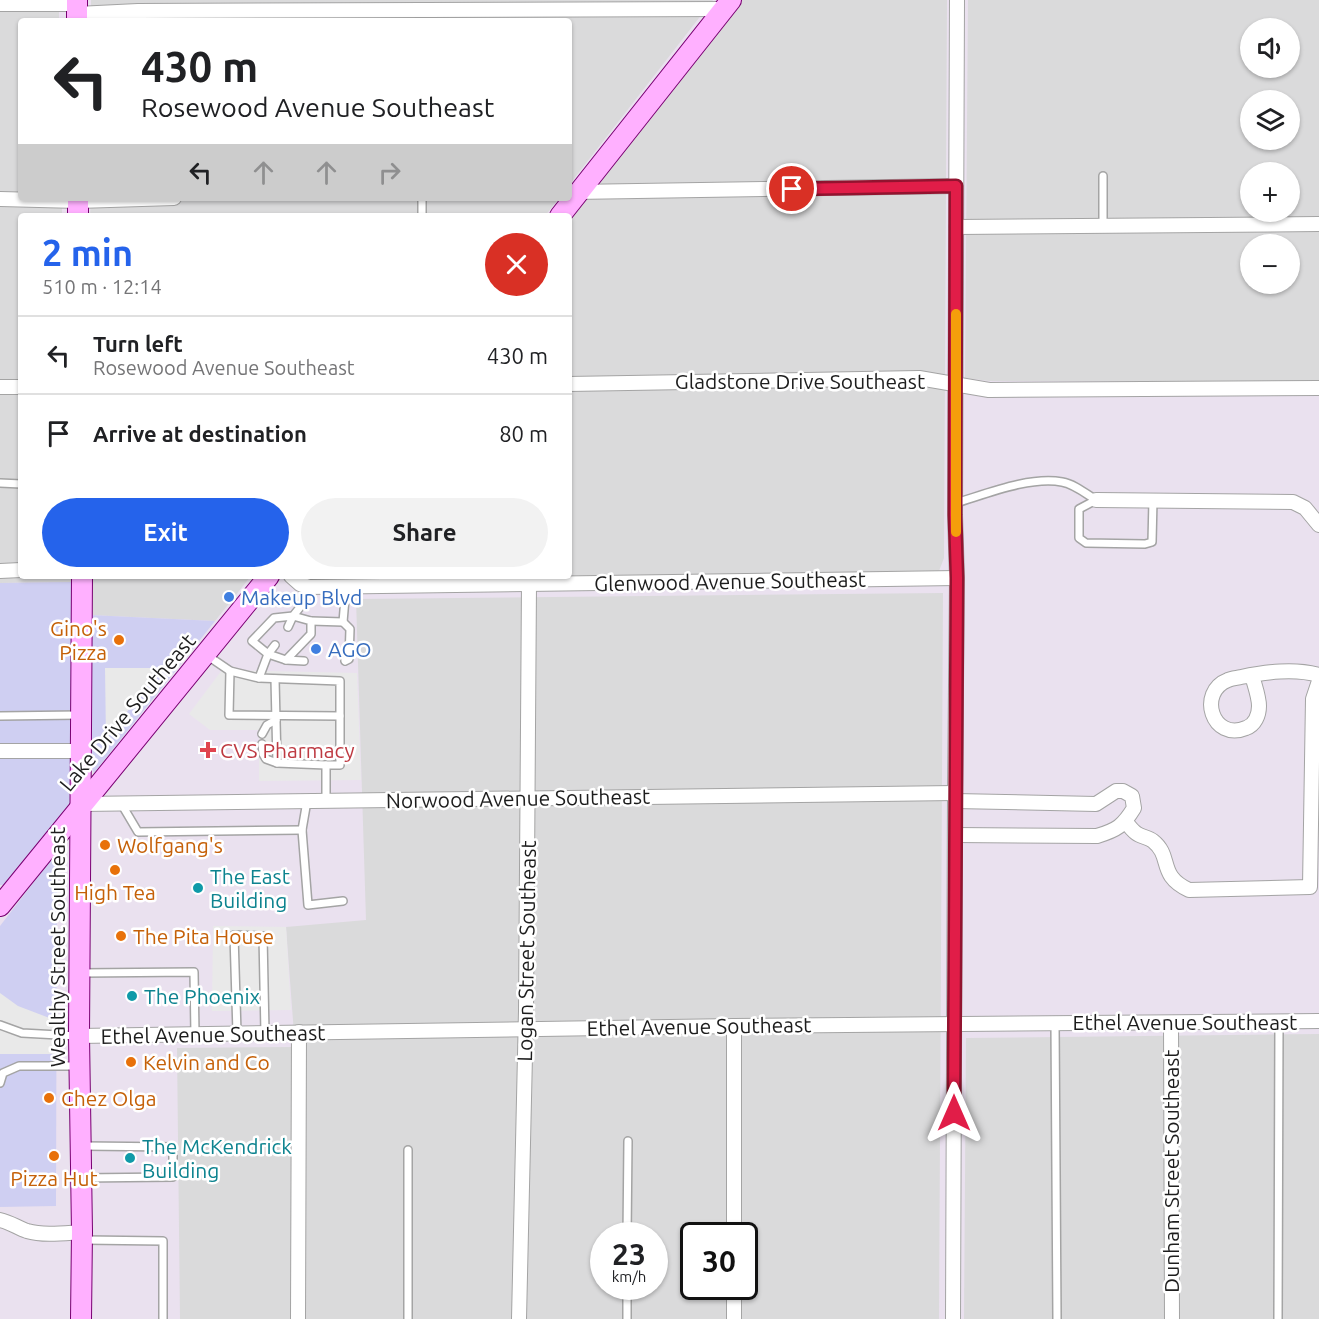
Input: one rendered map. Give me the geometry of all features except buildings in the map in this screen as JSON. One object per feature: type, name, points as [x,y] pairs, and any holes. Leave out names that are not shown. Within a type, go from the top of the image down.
[{"type":"main road","points":[[574,192],[728,5]]},
{"type":"main road","name":"Wealthy Street Southeast","points":[[81,1319],[79,1036],[82,579]]},
{"type":"main road","name":"Lake Drive Southeast","points":[[3,898],[267,579]]},
{"type":"street","points":[[953,1319],[957,0]]},
{"type":"street","points":[[0,4],[77,10],[138,11],[728,5]]},
{"type":"street","points":[[574,192],[956,186]]},
{"type":"street","points":[[0,199],[18,200]]},
{"type":"street","points":[[26,201],[78,205],[133,201]]},
{"type":"street","points":[[956,227],[1319,224]]},
{"type":"street","name":"Gladstone Drive Southeast","points":[[572,384],[919,378],[989,390],[1319,388]]},
{"type":"street","points":[[0,387],[18,387]]},
{"type":"street","points":[[1096,500],[1293,502],[1305,508],[1319,525]]},
{"type":"street","points":[[0,571],[18,570]]},
{"type":"street","name":"Glenwood Avenue Southeast","points":[[307,587],[957,578]]},
{"type":"street","points":[[294,579],[307,587]]},
{"type":"street","name":"Logan Street Southeast","points":[[519,1319],[526,1029],[529,584]]},
{"type":"street","points":[[1252,675],[1268,671],[1311,672],[1319,675]]},
{"type":"street","points":[[955,835],[1097,836],[1113,831],[1126,822],[1136,833],[1153,842],[1161,852],[1168,873],[1176,884],[1189,890],[1310,887],[1313,699],[1319,681]]},
{"type":"street","points":[[0,751],[81,751]]},
{"type":"street","name":"Norwood Avenue Southeast","points":[[82,804],[528,798],[955,797],[1096,804],[1116,791],[1123,791],[1132,796],[1134,808],[1126,822]]},
{"type":"street","name":"Ethel Avenue Southeast","points":[[79,1036],[734,1026],[1319,1021]]},
{"type":"street","name":"Dunham Street Southeast","points":[[1170,1023],[1172,1319]]},
{"type":"street","points":[[734,1026],[734,1222]]},
{"type":"street","points":[[298,1319],[299,1032]]},
{"type":"street","points":[[0,1220],[35,1232],[82,1236]]},
{"type":"street","points":[[734,1300],[735,1319]]},
{"type":"lane","points":[[1103,176],[1103,226]]},
{"type":"lane","points":[[956,503],[1012,487],[1041,482],[1061,482],[1072,485],[1096,500]]},
{"type":"lane","points":[[0,483],[18,484]]},
{"type":"lane","points":[[1096,500],[1079,509],[1079,538],[1086,543],[1145,544],[1152,542],[1153,500]]},
{"type":"lane","points":[[288,627],[301,606],[307,587]]},
{"type":"lane","points":[[343,622],[346,587]]},
{"type":"lane","points":[[304,661],[286,660],[268,654],[252,640],[274,618],[293,616],[310,621],[343,622],[350,629],[349,659],[345,661]]},
{"type":"lane","points":[[286,660],[311,634],[310,621]]},
{"type":"lane","points":[[259,678],[268,654],[275,645]]},
{"type":"lane","points":[[206,655],[230,671],[259,678],[340,681],[340,765],[277,763],[266,759],[262,744]]},
{"type":"lane","points":[[230,671],[229,715],[340,716]]},
{"type":"lane","points":[[275,679],[277,763]]},
{"type":"lane","points":[[0,716],[81,714]]},
{"type":"lane","points":[[262,734],[267,725],[276,717]]},
{"type":"lane","points":[[326,765],[326,800]]},
{"type":"lane","points":[[307,801],[302,830],[308,905],[343,901]]},
{"type":"lane","points":[[122,803],[138,832],[302,830]]},
{"type":"lane","points":[[237,1033],[234,935],[263,936],[266,1033]]},
{"type":"lane","points":[[80,974],[194,972],[195,1034]]},
{"type":"lane","points":[[1278,1319],[1279,1022]]},
{"type":"lane","points":[[1055,1023],[1057,1319]]},
{"type":"lane","points":[[0,1025],[22,1034],[79,1036]]},
{"type":"lane","points":[[0,1083],[3,1073],[19,1066],[80,1066]]},
{"type":"lane","points":[[627,1222],[628,1141]]},
{"type":"lane","points":[[81,1146],[173,1147],[173,1178],[81,1178]]},
{"type":"lane","points":[[408,1149],[408,1319]]},
{"type":"lane","points":[[82,1236],[163,1241],[163,1319]]},
{"type":"lane","points":[[627,1300],[627,1319]]},
{"type":"shaded area","points":[[0,0],[59,0],[59,18],[18,18],[18,201],[62,201],[62,213],[18,213],[18,579],[71,579],[71,582],[0,583]]},
{"type":"shaded area","points":[[91,0],[713,0],[572,181],[572,18],[91,18]]},
{"type":"shaded area","points":[[739,0],[947,0],[944,558],[939,571],[572,576],[572,213]]},
{"type":"shaded area","points":[[968,0],[1319,0],[1319,382],[989,381],[965,378]]},
{"type":"shaded area","points":[[91,201],[557,201],[547,213],[90,213]]},
{"type":"shaded area","points":[[90,579],[249,579],[215,621],[90,615]]},
{"type":"shaded area","points":[[314,579],[385,579],[316,580]]},
{"type":"shaded area","points":[[71,582],[73,799],[9,885],[0,885],[0,583]]},
{"type":"shaded area","points":[[943,593],[939,1319],[180,1319],[177,1048],[295,1047],[286,927],[366,920],[356,599]]},
{"type":"shaded area","points":[[90,615],[215,621],[94,773],[89,763]]},
{"type":"shaded area","points":[[105,668],[161,668],[106,739]]},
{"type":"shaded area","points":[[222,670],[357,673],[361,780],[259,781],[259,730],[210,730],[189,714]]},
{"type":"shaded area","points":[[57,852],[56,1206],[0,1207],[0,926]]},
{"type":"shaded area","points":[[213,926],[286,927],[291,1010],[212,1011]]},
{"type":"shaded area","points":[[0,993],[18,1006],[60,1022],[60,1054],[0,1054]]},
{"type":"shaded area","points":[[1319,1034],[1319,1319],[964,1319],[966,1038]]},
{"type":"slow traffic","points":[[956,314],[956,532]]},
{"type":"place","name":"Makeup Blvd","points":[[229,597]]},
{"type":"place","name":"Gino's Pizza","points":[[119,640]]},
{"type":"place","name":"AGO","points":[[316,649]]},
{"type":"place","name":"CVS Pharmacy","points":[[208,750]]},
{"type":"place","name":"Wolfgang's","points":[[105,845]]},
{"type":"place","name":"High Tea","points":[[115,870]]},
{"type":"place","name":"The East Building","points":[[198,888]]},
{"type":"place","name":"The Pita House","points":[[121,936]]},
{"type":"place","name":"The Phoenix","points":[[132,996]]},
{"type":"place","name":"Kelvin and Co","points":[[131,1062]]},
{"type":"place","name":"Chez Olga","points":[[49,1098]]},
{"type":"place","name":"Pizza Hut","points":[[54,1156]]},
{"type":"place","name":"The McKendrick Building","points":[[130,1158]]},
{"type":"route","points":[[792,189],[956,186],[955,515],[957,578],[954,1113]]}]
